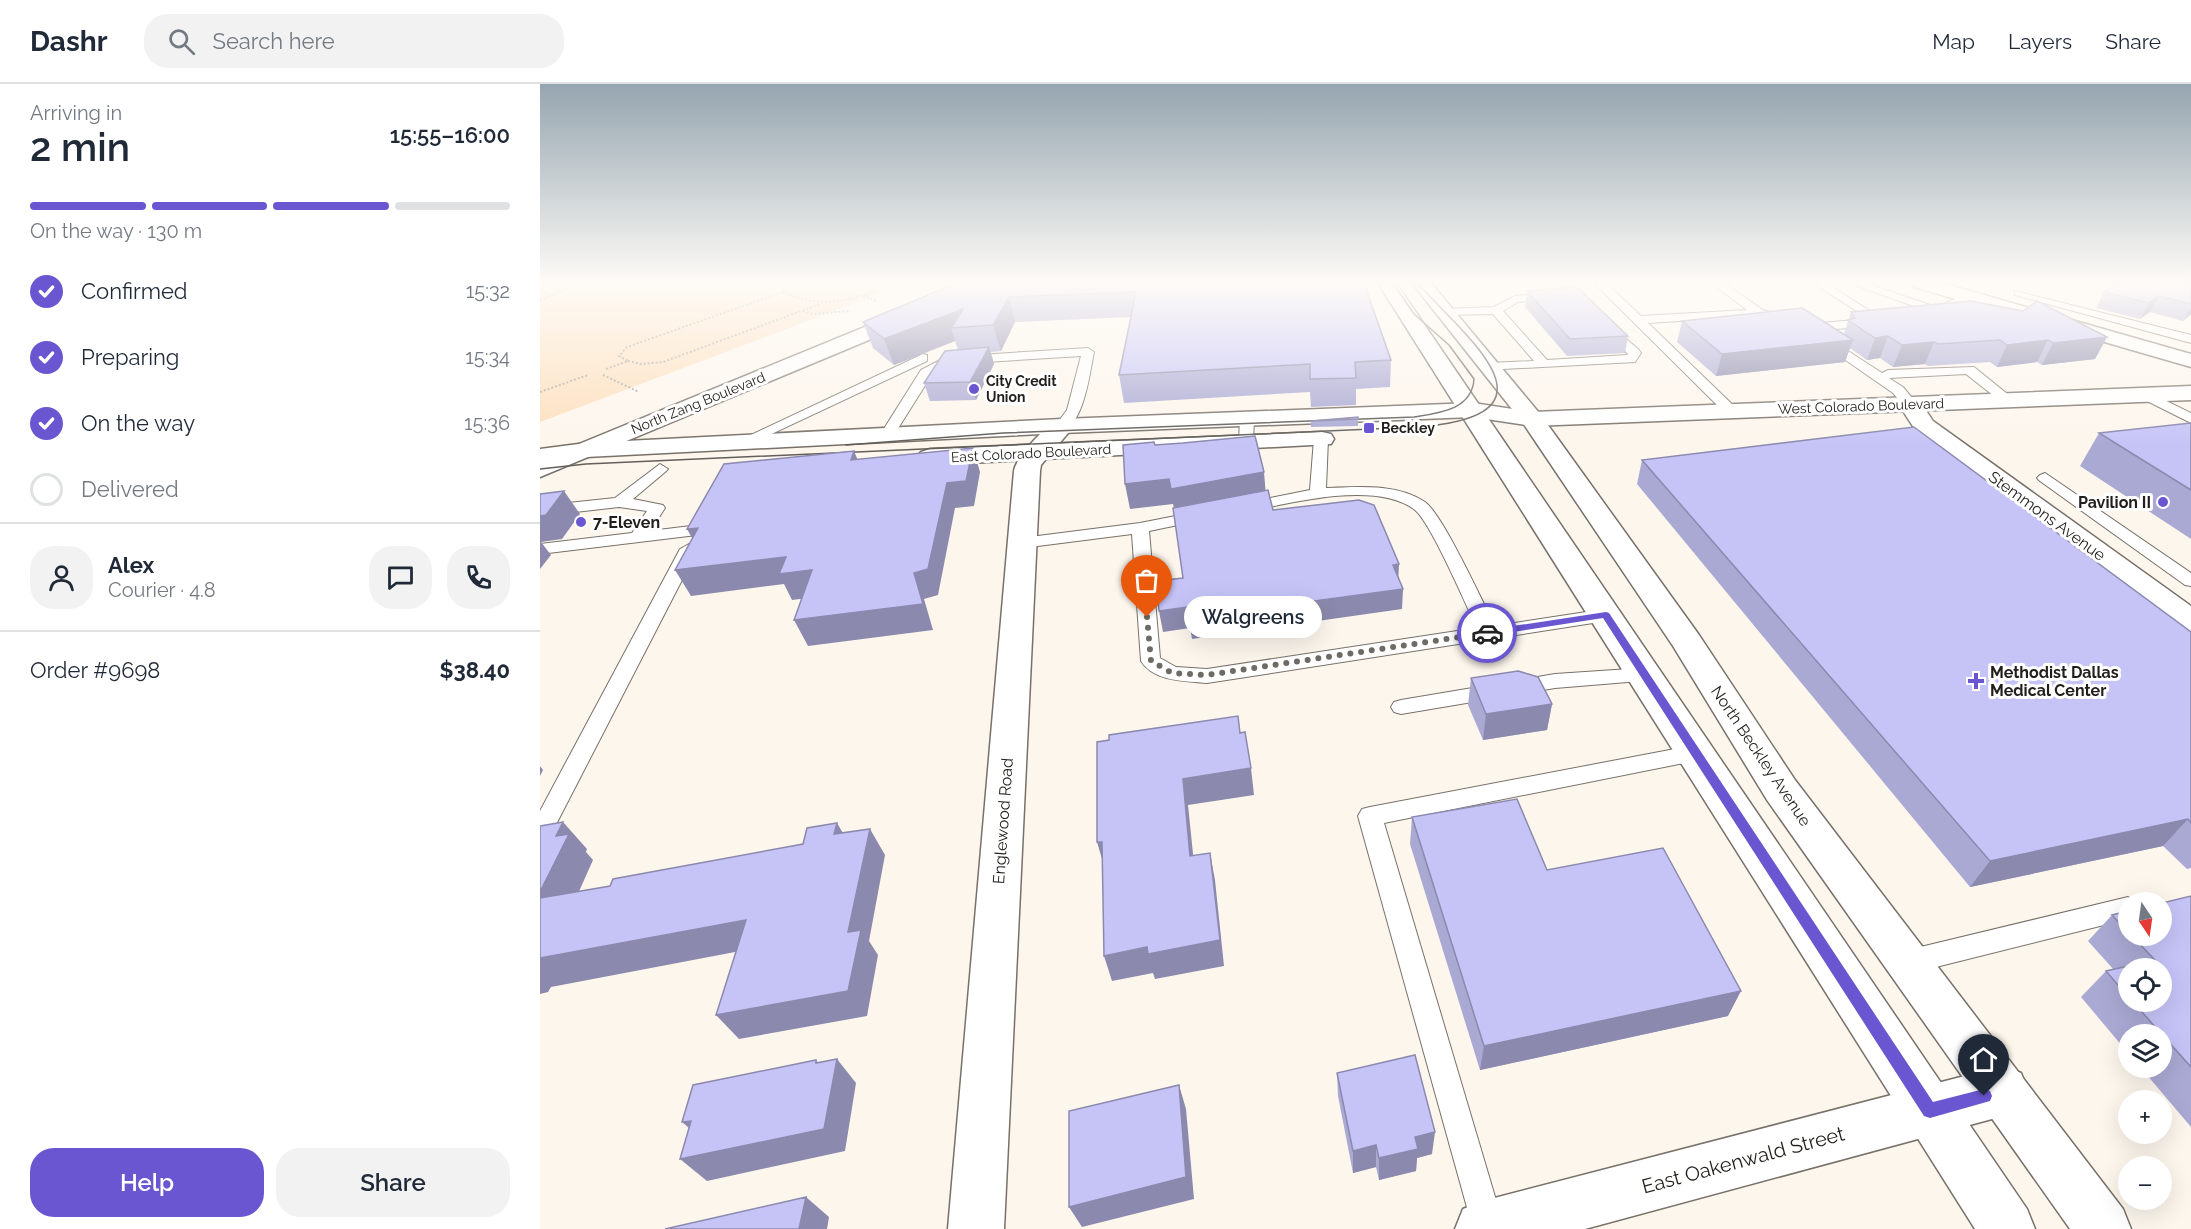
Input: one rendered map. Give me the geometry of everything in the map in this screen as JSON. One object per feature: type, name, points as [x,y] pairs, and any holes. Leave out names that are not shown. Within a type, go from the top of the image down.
[{"type":"street","name":"North Zang Boulevard","points":[[540,444],[813,336]]},
{"type":"street","name":"North Zang Boulevard","points":[[540,470],[860,336]]},
{"type":"street","points":[[1423,336],[2007,1229]]},
{"type":"street","name":"North Beckley Avenue","points":[[1464,336],[1532,419],[1689,643],[1714,688],[1781,790],[2103,1229]]},
{"type":"street","points":[[2105,336],[2191,361]]},
{"type":"street","name":"West Colorado Boulevard","points":[[1479,421],[1731,411],[1905,397],[2009,401],[2191,393]]},
{"type":"street","name":"Stemmons Avenue","points":[[1905,397],[1924,426],[2191,621]]},
{"type":"street","name":"East Colorado Boulevard","points":[[540,457],[586,450],[887,435],[1050,439],[1479,421]]},
{"type":"street","name":"East Colorado Boulevard","points":[[909,458],[1050,439],[1246,431],[1321,439],[1479,421]]},
{"type":"street","name":"Englewood Road","points":[[976,1229],[1028,464],[1050,439]]},
{"type":"street","points":[[540,470],[660,469],[815,462]]},
{"type":"street","name":"East Oakenwald Street","points":[[1485,1228],[2003,1091]]},
{"type":"lane","points":[[1520,336],[1544,364]]},
{"type":"lane","points":[[1489,367],[1631,359],[1635,353],[1618,336]]},
{"type":"lane","points":[[1655,336],[1731,411]]},
{"type":"lane","points":[[1821,336],[1905,397]]},
{"type":"lane","points":[[1838,336],[1898,382],[1905,397]]},
{"type":"lane","points":[[887,435],[926,373],[950,360],[1088,352],[1074,410],[1050,439]]},
{"type":"lane","points":[[743,442],[923,358]]},
{"type":"lane","points":[[1888,374],[1969,369],[2009,401]]},
{"type":"lane","points":[[2146,395],[2191,419]]},
{"type":"lane","points":[[1318,493],[1321,439]]},
{"type":"lane","points":[[545,513],[599,508],[619,502],[646,483],[660,469]]},
{"type":"lane","points":[[2045,478],[2191,580]]},
{"type":"lane","points":[[1022,543],[1140,528],[1318,493],[1366,491],[1400,497],[1423,508],[1489,633]]},
{"type":"lane","points":[[619,502],[657,508],[638,537]]},
{"type":"lane","points":[[540,833],[710,510]]},
{"type":"lane","points":[[1140,528],[1151,661],[1172,673],[1207,675],[1606,615]]},
{"type":"lane","points":[[572,545],[583,529]]},
{"type":"lane","points":[[540,549],[699,530]]},
{"type":"lane","points":[[1401,707],[1555,681],[1645,675]]},
{"type":"lane","points":[[1485,1228],[1370,816],[1696,753]]},
{"type":"lane","points":[[1908,962],[2118,910]]},
{"type":"path","points":[[657,336],[627,347],[619,356],[627,361],[641,364],[663,362],[733,336]]},
{"type":"path","points":[[606,369],[627,361]]},
{"type":"path","points":[[540,394],[588,375]]},
{"type":"path","points":[[603,375],[639,392]]},
{"type":"shaded area","points":[[540,336],[767,336],[540,422]]},
{"type":"building","points":[[1127,336],[1383,336],[1391,360],[1355,362],[1356,378],[1310,379],[1310,364],[1119,375]]},
{"type":"building","points":[[1568,336],[1620,336],[1570,339]]},
{"type":"building","points":[[1701,336],[1847,336],[1853,340],[1722,354]]},
{"type":"building","points":[[1889,336],[2107,337],[2007,345],[2000,340],[1902,345]]},
{"type":"building","points":[[989,347],[970,382],[924,383],[945,351]]},
{"type":"building","points":[[1358,417],[1358,419],[1311,421]]},
{"type":"building","points":[[2191,423],[2191,490],[2099,433]]},
{"type":"building","points":[[1914,427],[2191,632],[2191,823],[2188,819],[1990,861],[1642,460]]},
{"type":"building","points":[[1255,436],[1264,472],[1171,489],[1169,479],[1125,484],[1123,445],[1154,442],[1155,445]]},
{"type":"building","points":[[973,448],[966,481],[947,483],[928,569],[914,573],[923,604],[794,620],[812,570],[779,574],[786,557],[675,570],[698,528],[687,529],[724,464],[854,451],[851,460]]},
{"type":"building","points":[[1268,490],[1273,510],[1359,500],[1374,505],[1399,564],[1393,565],[1403,589],[1188,618],[1187,607],[1159,611],[1156,581],[1183,578],[1173,508]]},
{"type":"building","points":[[564,491],[546,515],[540,516],[540,494]]},
{"type":"building","points":[[1518,671],[1538,677],[1552,704],[1486,714],[1471,678]]},
{"type":"building","points":[[1238,716],[1240,733],[1245,732],[1251,768],[1183,779],[1190,856],[1210,853],[1220,940],[1148,954],[1147,947],[1104,956],[1102,842],[1097,842],[1097,742],[1109,740],[1109,735]]},
{"type":"building","points":[[1517,799],[1547,870],[1663,848],[1741,991],[1484,1046],[1412,817]]},
{"type":"building","points":[[563,822],[556,836],[569,834],[540,892],[540,826]]},
{"type":"building","points":[[837,823],[834,834],[870,829],[848,932],[861,930],[848,991],[716,1015],[746,920],[540,958],[540,898],[610,886],[613,879],[803,844],[807,828]]},
{"type":"building","points":[[2191,896],[2191,1067],[2172,1046],[2172,1024],[2153,1024],[2142,1012],[2172,1012],[2172,958],[2153,958],[2142,946],[2172,946],[2172,901]]},
{"type":"building","points":[[2118,914],[2118,921],[2112,915]]},
{"type":"building","points":[[2118,968],[2118,985],[2106,971]]},
{"type":"building","points":[[1415,1055],[1435,1132],[1415,1137],[1418,1149],[1379,1158],[1376,1145],[1353,1151],[1337,1073]]},
{"type":"building","points":[[837,1059],[824,1129],[680,1159],[691,1121],[682,1122],[693,1085],[816,1060],[816,1063]]},
{"type":"building","points":[[1179,1085],[1186,1177],[1069,1207],[1069,1111]]},
{"type":"building","points":[[806,1197],[799,1229],[665,1229]]},
{"type":"tram line","points":[[846,445],[1003,433],[1414,417],[1434,414],[1461,404],[1472,389],[1474,379],[1449,345],[1439,336]]},
{"type":"tram line","points":[[540,469],[586,464],[1417,427],[1462,420],[1488,408],[1497,392],[1494,373],[1467,336]]},
{"type":"way so far","points":[[1147,617],[1151,661],[1172,673],[1207,675],[1487,633]]},
{"type":"place","name":"City Credit Union","points":[[974,389]]},
{"type":"place","name":"Beckley","points":[[1369,428]]},
{"type":"place","name":"Pavilion II","points":[[2163,502]]},
{"type":"place","name":"7-Eleven","points":[[581,522]]},
{"type":"place","name":"Walgreens","points":[[1147,617]]},
{"type":"place","name":"Methodist Dallas Medical Center","points":[[1976,681]]},
{"type":"route","points":[[1487,633],[1606,615],[1930,1111],[1984,1096]]}]
